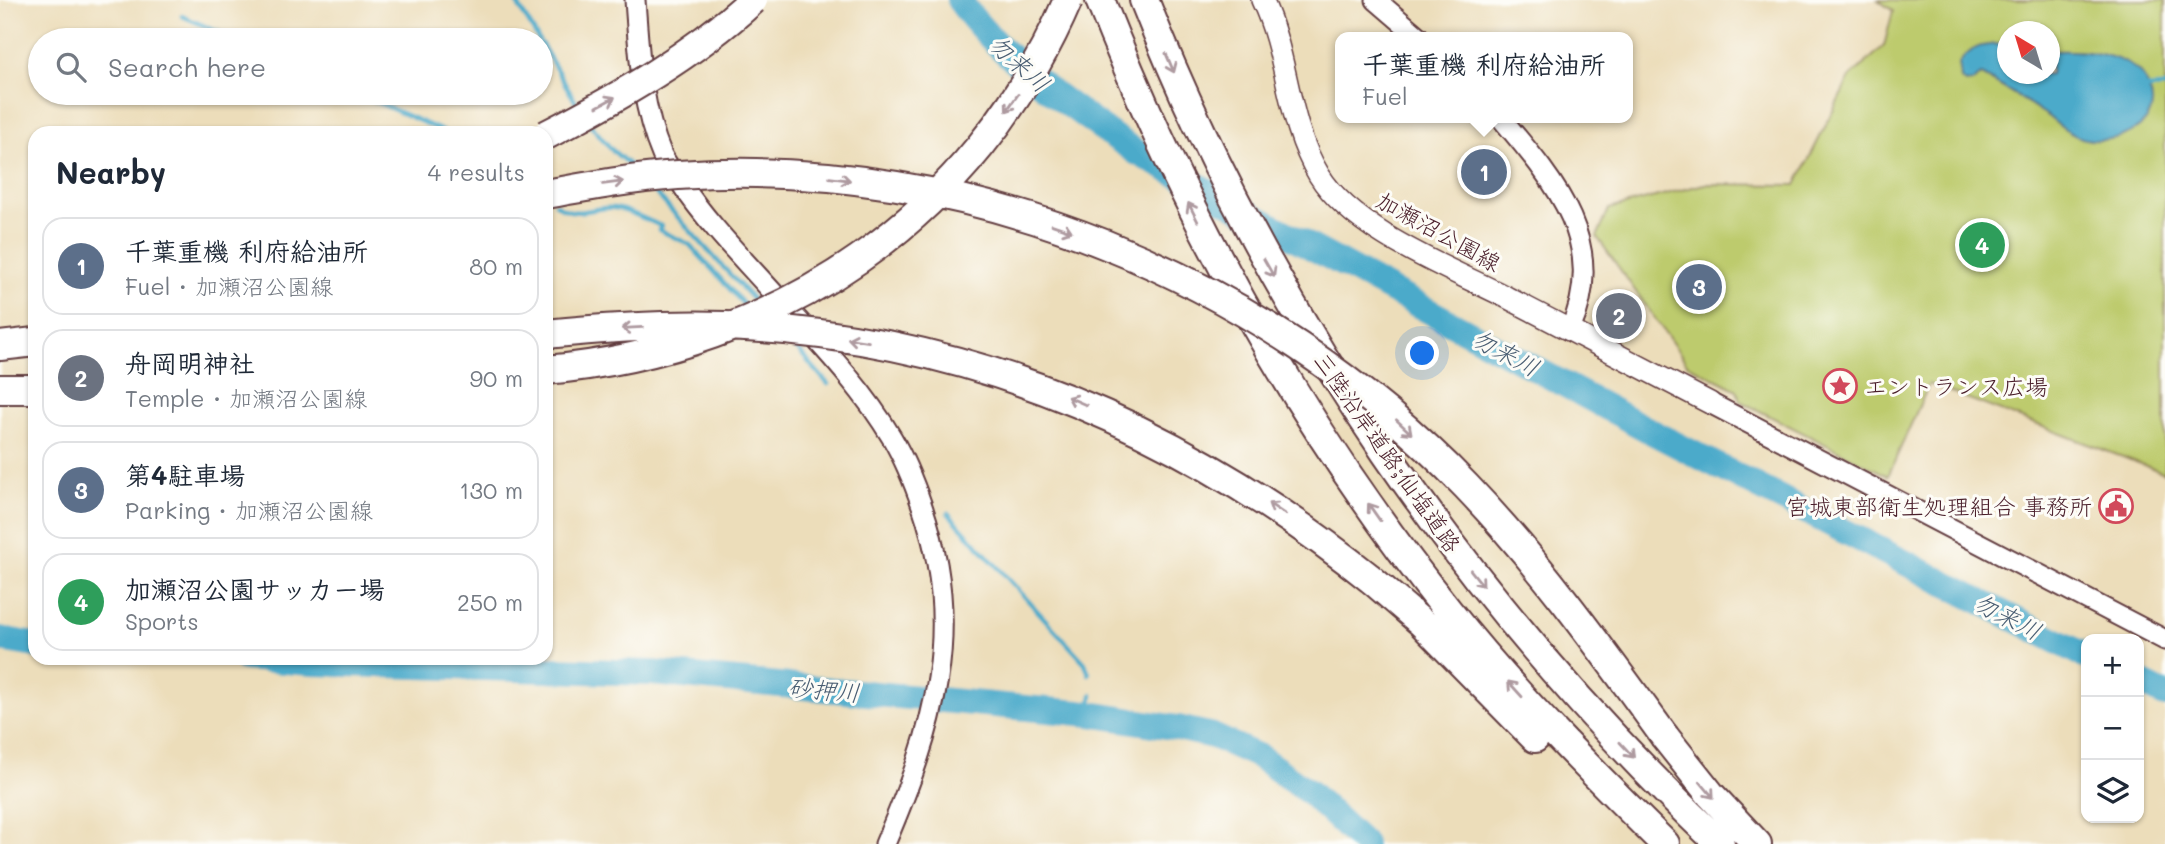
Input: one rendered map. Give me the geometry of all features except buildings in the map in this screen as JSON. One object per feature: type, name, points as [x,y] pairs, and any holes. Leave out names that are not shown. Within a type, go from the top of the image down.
[{"type":"highway","points":[[553,131],[642,82],[693,49],[753,0]]},
{"type":"highway","points":[[553,369],[620,360],[707,337],[791,301],[862,258],[922,208],[975,151],[1023,86],[1068,0]]},
{"type":"highway","name":"三陸沿岸道路;仙塩道路","points":[[1100,0],[1153,128],[1222,268],[1293,391],[1348,474],[1426,582],[1506,679],[1665,844]]},
{"type":"highway","name":"三陸沿岸道路;仙塩道路","points":[[1144,0],[1220,176],[1260,252],[1306,331],[1407,485],[1456,552],[1571,690],[1630,754],[1720,844]]},
{"type":"highway","points":[[553,193],[613,182],[693,175],[820,177],[892,186],[970,202],[1044,222],[1117,248],[1195,284],[1263,322],[1337,371],[1399,422],[1465,485],[1520,545],[1672,746],[1757,844]]},
{"type":"highway","points":[[553,334],[662,326],[726,326],[788,330],[858,340],[927,353],[994,371],[1065,396],[1131,425],[1261,497],[1319,537],[1371,579],[1422,623],[1529,732],[1646,844]]},
{"type":"highway","points":[[0,346],[28,343]]},
{"type":"highway","points":[[0,387],[28,386]]},
{"type":"main road","name":"加瀬沼公園線","points":[[1262,0],[1277,35],[1301,140],[1321,178],[1337,198],[1356,215],[1400,243],[1710,403]]},
{"type":"street","points":[[635,0],[640,74],[649,121],[663,158],[693,203],[848,376],[892,438],[912,478],[935,547],[942,606],[940,676],[915,770],[885,844]]},
{"type":"street","points":[[1376,0],[1413,32]]},
{"type":"street","points":[[1505,123],[1546,176],[1573,219],[1581,241],[1585,272],[1580,306],[1570,331]]},
{"type":"street","points":[[1710,403],[2165,640]]},
{"type":"green space","points":[[1878,0],[2165,0],[2165,473],[1929,384],[1888,476],[1740,401],[1737,390],[1688,365],[1597,237],[1609,209],[1704,184],[1796,185],[1850,77],[1884,46],[1893,11]]},
{"type":"water","points":[[1997,44],[1997,84],[2060,84],[2060,51],[2093,53],[2124,62],[2138,71],[2149,88],[2152,102],[2150,113],[2144,123],[2123,136],[2097,140],[2079,137],[1981,75],[1972,82],[1965,83],[1961,79],[1959,63],[1975,48]]},
{"type":"waterway","points":[[515,0],[532,28]]},
{"type":"waterway","name":"勿来川","points":[[959,0],[997,45],[1019,65],[1136,152],[1652,432],[2081,653]]},
{"type":"waterway","points":[[182,16],[210,28]]},
{"type":"waterway","points":[[553,63],[578,106]]},
{"type":"waterway","points":[[2144,88],[2165,87]]},
{"type":"waterway","points":[[383,105],[431,126]]},
{"type":"waterway","points":[[588,122],[612,150],[633,168]]},
{"type":"waterway","points":[[651,188],[756,303]]},
{"type":"waterway","points":[[555,204],[578,212],[619,209],[661,226],[659,230],[689,244],[747,308]]},
{"type":"waterway","points":[[792,343],[828,384]]},
{"type":"waterway","points":[[948,513],[1085,663],[1089,674]]},
{"type":"waterway","name":"砂押川","points":[[0,639],[28,644]]},
{"type":"waterway","name":"砂押川","points":[[380,665],[653,673],[1090,714],[1178,728],[1213,736],[1260,757],[1310,793],[1364,844]]},
{"type":"waterway","name":"勿来川","points":[[2144,684],[2165,695]]},
{"type":"waterway","points":[[1090,714],[1092,695]]},
{"type":"place","name":"千葉重機 利府給油所","points":[[1484,172]]},
{"type":"place","name":"加瀬沼公園サッカー場","points":[[1982,245]]},
{"type":"place","name":"第4駐車場","points":[[1699,287]]},
{"type":"place","name":"舟岡明神社","points":[[1619,316]]},
{"type":"place","name":"エントランス広場","points":[[1840,386]]},
{"type":"place","name":"宮城東部衛生処理組合 事務所","points":[[2116,506]]}]
